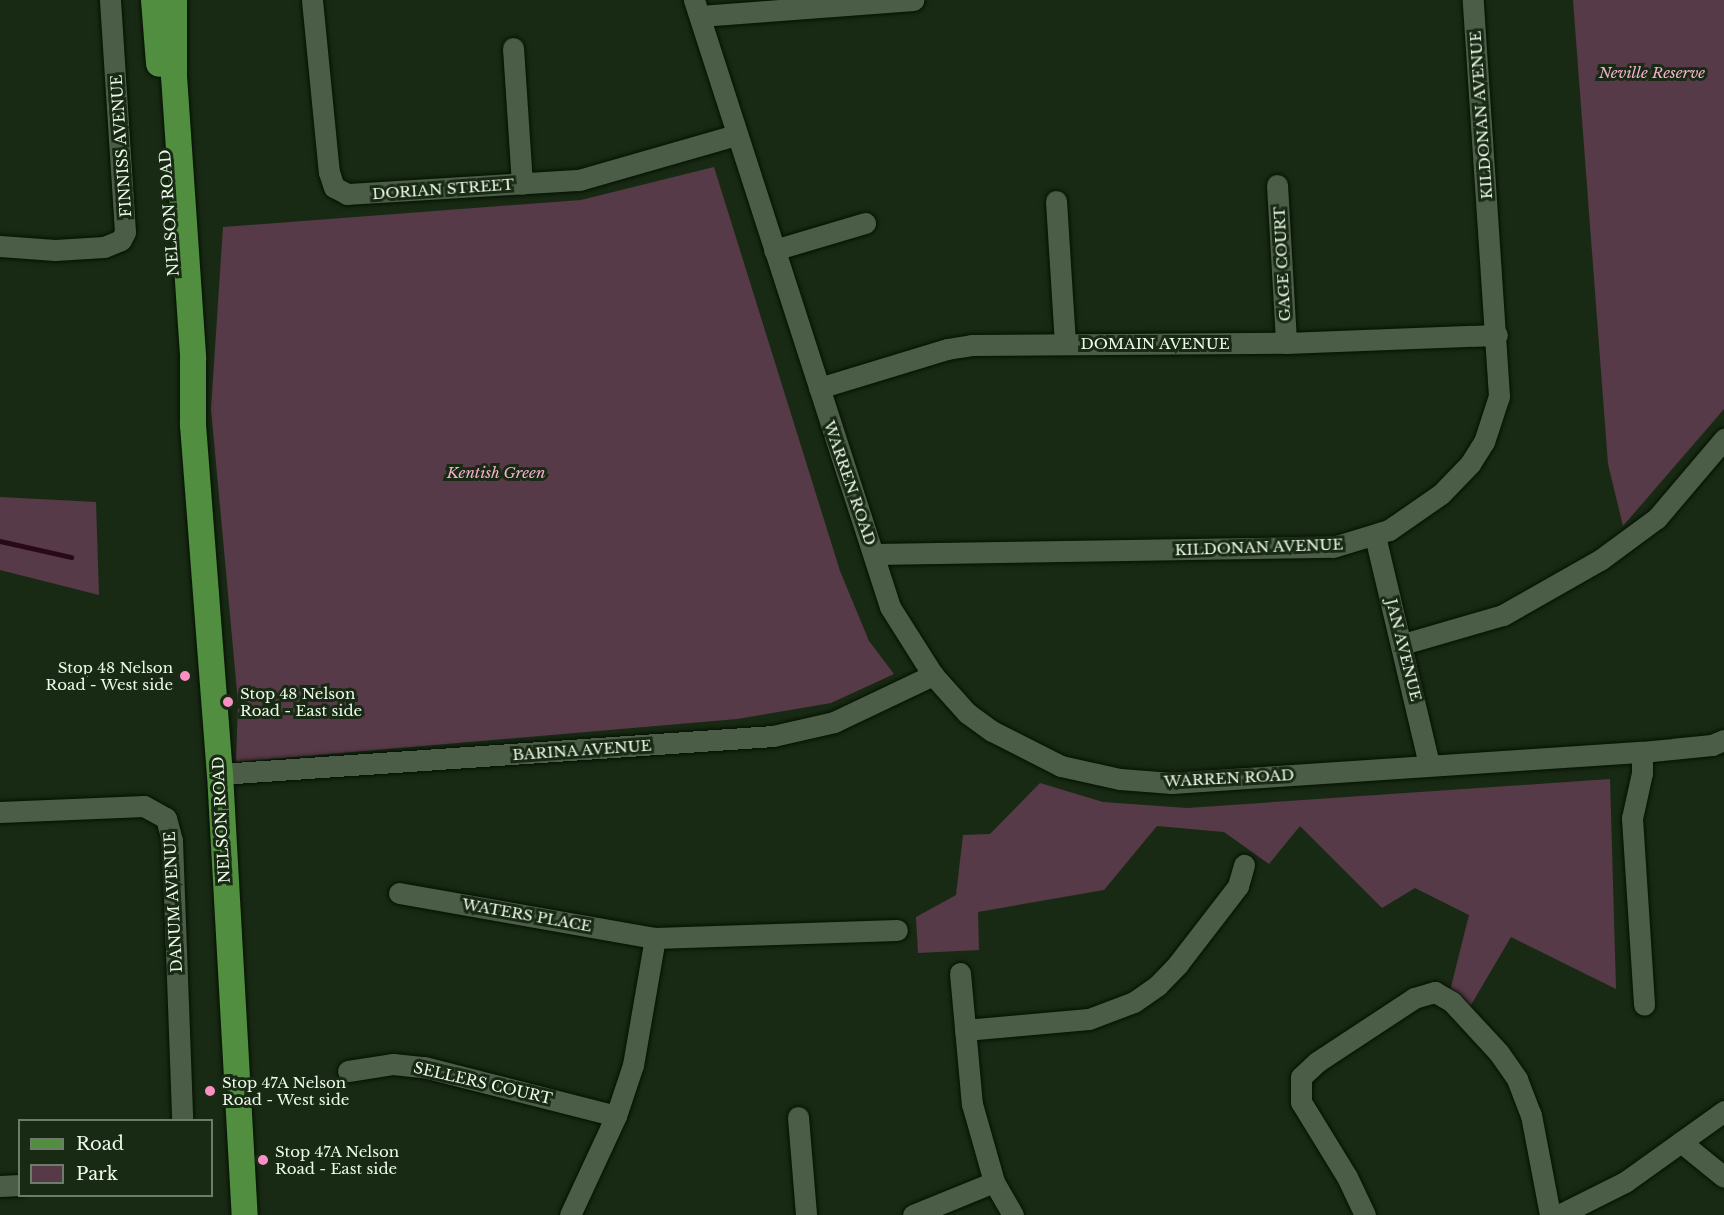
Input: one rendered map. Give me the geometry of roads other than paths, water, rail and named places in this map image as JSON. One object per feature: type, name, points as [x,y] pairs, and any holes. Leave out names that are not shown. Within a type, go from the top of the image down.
[{"type":"main road","name":"NELSON ROAD","points":[[154,0],[178,337],[193,425]]},
{"type":"main road","name":"NELSON ROAD","points":[[174,0],[174,76],[193,358],[193,425],[220,774],[245,1215]]},
{"type":"street","name":"FINNISS AVENUE","points":[[0,246],[47,250],[104,247],[121,240],[125,232],[111,0]]},
{"type":"street","name":"DORIAN STREET","points":[[312,0],[329,172],[334,187],[359,195],[522,184],[609,174],[736,135]]},
{"type":"street","points":[[697,8],[913,0]]},
{"type":"street","name":"KILDONAN AVENUE","points":[[874,554],[1334,547],[1375,536],[1432,502],[1478,453],[1491,428],[1497,406],[1497,335],[1473,0]]},
{"type":"street","name":"WARREN ROAD","points":[[697,8],[736,135],[898,624],[933,675],[967,712],[1016,746],[1061,766],[1119,779],[1172,783],[1641,752],[1712,745],[1724,740]]},
{"type":"street","points":[[513,48],[522,184]]},
{"type":"street","name":"GAGE COURT","points":[[1277,185],[1286,343]]},
{"type":"street","points":[[1056,201],[1065,344]]},
{"type":"street","points":[[774,250],[865,223]]},
{"type":"street","name":"DOMAIN AVENUE","points":[[819,388],[960,346],[1286,343],[1497,335]]},
{"type":"street","points":[[1403,644],[1503,615],[1600,560],[1657,518],[1724,439]]},
{"type":"street","name":"JAN AVENUE","points":[[1375,536],[1403,644],[1429,765]]},
{"type":"street","name":"BARINA AVENUE","points":[[220,774],[773,736],[834,722],[933,675]]},
{"type":"street","points":[[1641,752],[1641,779],[1632,819],[1644,1005]]},
{"type":"street","name":"DANUM AVENUE","points":[[0,812],[144,806],[166,818],[172,841],[182,1119]]},
{"type":"street","points":[[964,1030],[1089,1019],[1134,1002],[1158,985],[1178,964],[1238,886],[1244,865]]},
{"type":"street","name":"WATERS PLACE","points":[[399,893],[655,938],[897,930]]},
{"type":"street","points":[[576,1213],[616,1116],[638,1045],[655,938]]},
{"type":"street","points":[[960,973],[972,1104],[994,1182],[1013,1215]]},
{"type":"street","points":[[1365,1215],[1347,1178],[1300,1102],[1301,1077],[1317,1062],[1414,998],[1435,992],[1442,995],[1499,1053],[1517,1079],[1531,1115],[1551,1215]]},
{"type":"street","name":"SELLERS COURT","points":[[348,1071],[393,1064],[424,1067],[616,1116]]},
{"type":"street","points":[[1559,1215],[1625,1182],[1724,1111]]},
{"type":"street","points":[[798,1117],[806,1215]]},
{"type":"street","points":[[1681,1142],[1724,1177]]},
{"type":"street","points":[[913,1215],[994,1182]]},
{"type":"street","points":[[0,1186],[18,1185]]},
{"type":"waterway","points":[[0,541],[71,557]]},
{"type":"place","name":"Stop 48 Nelson Road - West side","points":[[185,676]]},
{"type":"place","name":"Stop 48 Nelson Road - East side","points":[[228,702]]},
{"type":"place","name":"Stop 47A Nelson Road - West side","points":[[210,1091]]},
{"type":"place","name":"Stop 47A Nelson Road - East side","points":[[263,1160]]},
{"type":"park label","name":"Neville Reserve","points":[[1652,73]]},
{"type":"park label","name":"Kentish Green","points":[[496,473]]}]
